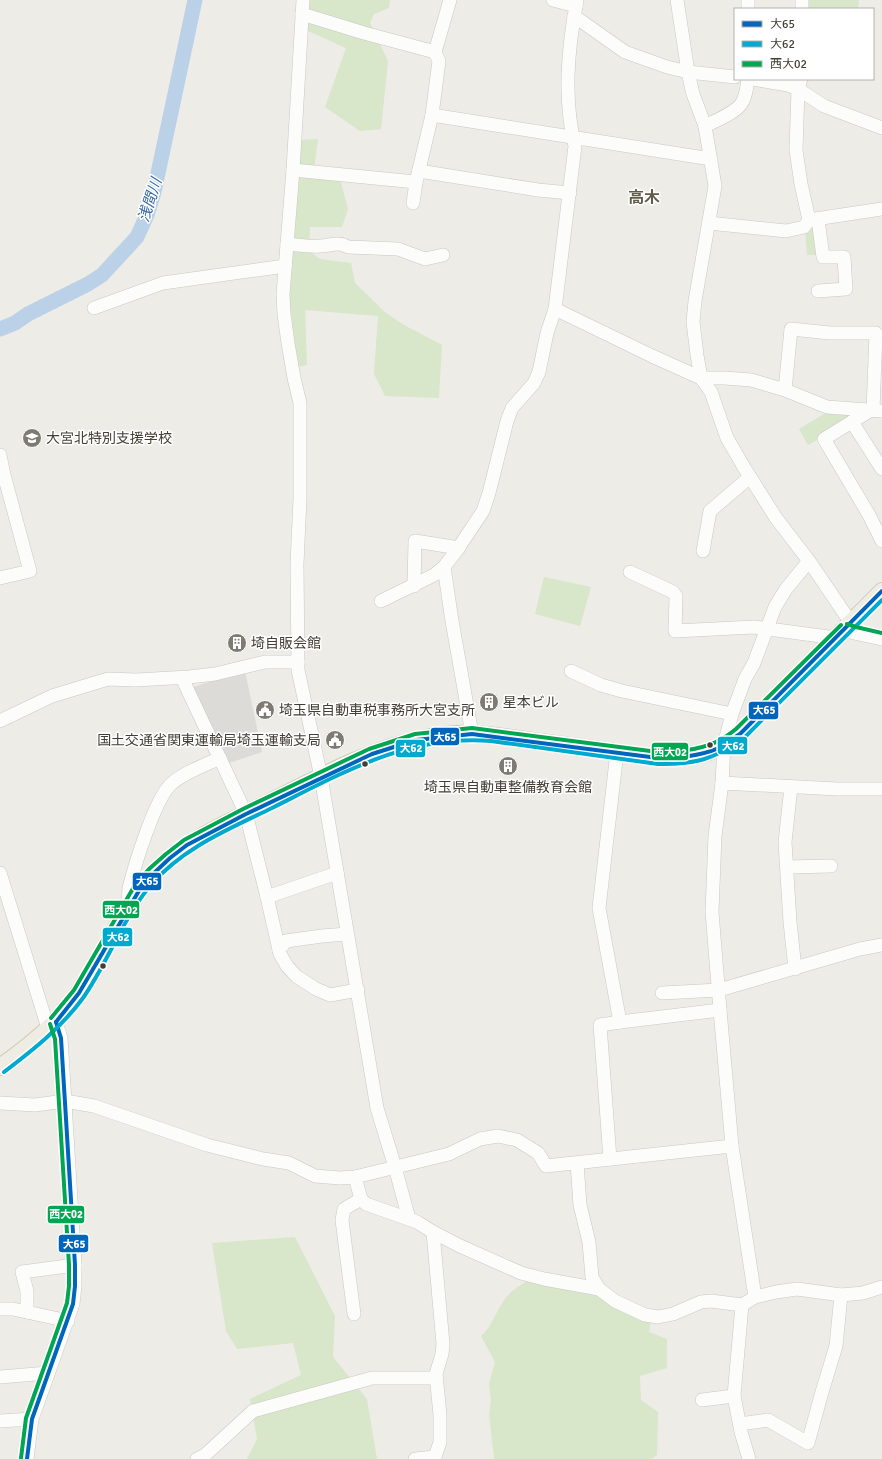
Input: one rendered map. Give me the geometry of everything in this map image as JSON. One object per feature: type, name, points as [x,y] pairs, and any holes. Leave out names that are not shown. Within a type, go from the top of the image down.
[{"type":"main road","points":[[0,1067],[52,1025],[79,992],[129,906],[149,879],[170,858],[187,846],[246,814],[372,754],[397,745],[428,738],[472,734],[673,758],[710,751],[724,745],[740,734],[882,592]]},
{"type":"street","points":[[303,0],[284,294],[284,314],[294,378],[300,403],[300,492],[297,564],[298,670],[321,777],[347,934],[358,990],[376,1108],[395,1167],[409,1219]]},
{"type":"street","points":[[413,203],[432,115],[439,61],[435,52],[450,0]]},
{"type":"street","points":[[553,0],[576,7],[625,52],[667,67],[688,72],[734,77]]},
{"type":"street","points":[[677,0],[688,72],[693,94],[705,126],[715,186],[695,301],[693,322],[701,378],[711,392],[727,438],[776,518],[809,561],[844,630]]},
{"type":"street","points":[[381,601],[434,575],[444,566],[459,548],[483,511],[507,421],[512,408],[534,383],[539,372],[547,333],[555,309],[575,146],[572,137],[567,88],[576,7]]},
{"type":"street","points":[[302,14],[364,33],[435,52]]},
{"type":"street","points":[[705,126],[730,113],[742,104],[748,84],[747,80]]},
{"type":"street","points":[[758,80],[788,85],[800,84],[824,106],[882,128]]},
{"type":"street","points":[[800,84],[796,150],[801,184],[814,219],[823,257],[844,257],[846,289],[818,291]]},
{"type":"street","points":[[432,115],[711,159]]},
{"type":"street","points":[[293,170],[418,177],[570,193]]},
{"type":"street","points":[[709,223],[786,231],[804,227],[814,219],[882,209]]},
{"type":"street","points":[[287,244],[321,246],[328,244],[342,244],[348,247],[398,249],[425,259],[443,256]]},
{"type":"street","points":[[94,308],[163,283],[285,266]]},
{"type":"street","points":[[555,309],[701,378],[751,380],[785,390],[827,407],[876,410]]},
{"type":"street","points":[[785,390],[791,329],[830,334],[879,333],[876,410]]},
{"type":"street","points":[[876,410],[852,422],[824,439],[869,515],[882,541]]},
{"type":"street","points":[[852,422],[882,469]]},
{"type":"street","points":[[0,455],[2,475],[30,571],[0,578]]},
{"type":"street","points":[[703,551],[710,511],[750,476]]},
{"type":"street","points":[[414,586],[415,541],[459,548]]},
{"type":"street","points":[[755,1297],[732,1146],[720,1010],[712,912],[715,836],[722,783],[724,745],[732,714],[745,679],[754,663],[775,607],[786,589],[809,561]]},
{"type":"street","points":[[444,566],[453,628],[472,734]]},
{"type":"street","points":[[630,572],[674,592],[676,596],[674,631],[754,627],[844,630],[882,639]]},
{"type":"street","points":[[0,721],[52,696],[108,679],[136,680],[182,678],[215,674],[265,662],[298,662]]},
{"type":"street","points":[[571,671],[601,685],[622,691],[732,714]]},
{"type":"street","points":[[182,678],[246,814],[280,950],[287,966],[296,976],[316,989],[330,995],[358,990]]},
{"type":"street","points":[[617,752],[599,908],[620,1022]]},
{"type":"street","points":[[129,906],[129,888],[146,832],[160,801],[170,785],[220,758]]},
{"type":"street","points":[[722,783],[837,790],[882,789]]},
{"type":"street","points":[[791,788],[785,842],[795,969]]},
{"type":"street","points":[[787,866],[831,866]]},
{"type":"street","points":[[0,873],[6,909],[44,1016],[61,1038],[75,1266],[73,1304],[32,1419],[27,1459]]},
{"type":"street","points":[[267,897],[337,873]]},
{"type":"street","points":[[280,950],[286,941],[347,934]]},
{"type":"street","points":[[662,993],[719,990],[860,949],[882,945]]},
{"type":"street","points":[[610,1159],[600,1025],[720,1010]]},
{"type":"street","points":[[0,1103],[34,1105],[65,1101],[94,1106],[208,1145],[263,1159],[288,1163],[315,1176],[340,1178],[355,1177],[449,1154],[480,1139],[498,1136],[517,1140],[538,1153],[546,1166],[732,1146]]},
{"type":"street","points":[[577,1163],[580,1204],[589,1242],[592,1277],[599,1289],[615,1301],[644,1315],[658,1317],[673,1314],[701,1302],[711,1301],[742,1305],[755,1297],[797,1289],[841,1295],[863,1293],[882,1287]]},
{"type":"street","points":[[355,1177],[361,1199],[366,1204],[417,1222],[460,1246],[521,1274],[599,1289]]},
{"type":"street","points":[[354,1314],[342,1220],[344,1209],[361,1199]]},
{"type":"street","points":[[415,1459],[435,1457],[440,1442],[440,1415],[436,1374],[442,1354],[443,1344],[433,1232]]},
{"type":"street","points":[[27,1312],[27,1291],[22,1272],[75,1266]]},
{"type":"street","points":[[740,1424],[768,1420],[808,1443],[836,1346],[841,1295]]},
{"type":"street","points":[[742,1305],[734,1396],[750,1459]]},
{"type":"street","points":[[0,1309],[14,1309],[68,1321]]},
{"type":"street","points":[[0,1377],[48,1373]]},
{"type":"street","points":[[197,1459],[205,1455],[253,1411],[372,1378],[436,1378]]},
{"type":"street","points":[[702,1400],[734,1396]]},
{"type":"street","points":[[0,1421],[32,1419]]},
{"type":"green space","points":[[307,0],[390,0],[389,8],[374,14],[370,23],[388,61],[381,129],[360,131],[325,107],[346,48],[308,31]]},
{"type":"green space","points":[[806,0],[859,0],[858,8],[806,8]]},
{"type":"green space","points":[[318,139],[313,177],[340,179],[348,209],[342,227],[310,227],[309,251],[320,259],[351,263],[355,283],[386,313],[404,325],[442,345],[439,398],[385,396],[374,374],[378,316],[305,310],[307,365],[298,367],[289,297],[297,140]]},
{"type":"green space","points":[[817,218],[822,255],[807,255],[805,230]]},
{"type":"green space","points":[[829,411],[864,412],[808,445],[799,429]]},
{"type":"green space","points":[[544,577],[591,587],[580,626],[535,614]]},
{"type":"green space","points":[[295,1237],[335,1316],[333,1357],[367,1399],[377,1459],[247,1459],[257,1439],[250,1399],[301,1375],[293,1343],[237,1349],[226,1331],[212,1243]]},
{"type":"green space","points":[[534,1277],[592,1288],[652,1316],[649,1332],[667,1339],[667,1368],[640,1376],[641,1400],[658,1412],[657,1455],[651,1459],[494,1459],[489,1413],[491,1401],[489,1384],[495,1362],[481,1336],[491,1324],[500,1306],[509,1294]]},
{"type":"shaded area","points":[[245,671],[262,752],[229,763],[193,687]]},
{"type":"waterway","name":"浅間川","points":[[0,329],[15,323],[28,314],[88,284],[102,275],[137,237],[147,215],[154,192],[195,0]]},
{"type":"transit line","name":"大65","points":[[56,1022],[79,993],[140,889],[154,873],[187,845],[246,814],[372,754],[416,740],[472,734],[658,758],[684,757],[709,752],[725,745],[740,734],[882,591]]},
{"type":"transit line","name":"大62","points":[[4,1072],[56,1029],[83,998],[131,913],[150,886],[191,850],[223,832],[350,770],[404,750],[432,744],[461,740],[491,741],[658,764],[693,762],[714,756],[744,738],[882,600]]},
{"type":"transit line","name":"西大02","points":[[847,624],[882,633]]},
{"type":"transit line","name":"西大02","points":[[51,1018],[74,990],[135,885],[149,869],[184,840],[243,809],[369,749],[415,734],[472,728],[658,752],[683,751],[706,746],[722,739],[736,729],[841,625]]},
{"type":"transit line","name":"大65","points":[[27,1459],[32,1419],[73,1304],[75,1286],[61,1038],[56,1022]]},
{"type":"transit line","name":"西大02","points":[[21,1458],[26,1418],[67,1303],[69,1286],[55,1039],[50,1024]]},
{"type":"place","name":"大宮北特別支援学校","points":[[32,438]]},
{"type":"place","name":"埼自販会館","points":[[237,643]]},
{"type":"place","name":"星本ビル","points":[[489,702]]},
{"type":"place","name":"埼玉県自動車税事務所大宮支所","points":[[265,710]]},
{"type":"place","name":"国土交通省関東運輸局埼玉運輸支局","points":[[335,740]]},
{"type":"place","name":"埼玉県自動車整備教育会館","points":[[508,766]]},
{"type":"district","name":"高木","points":[[644,198]]}]
